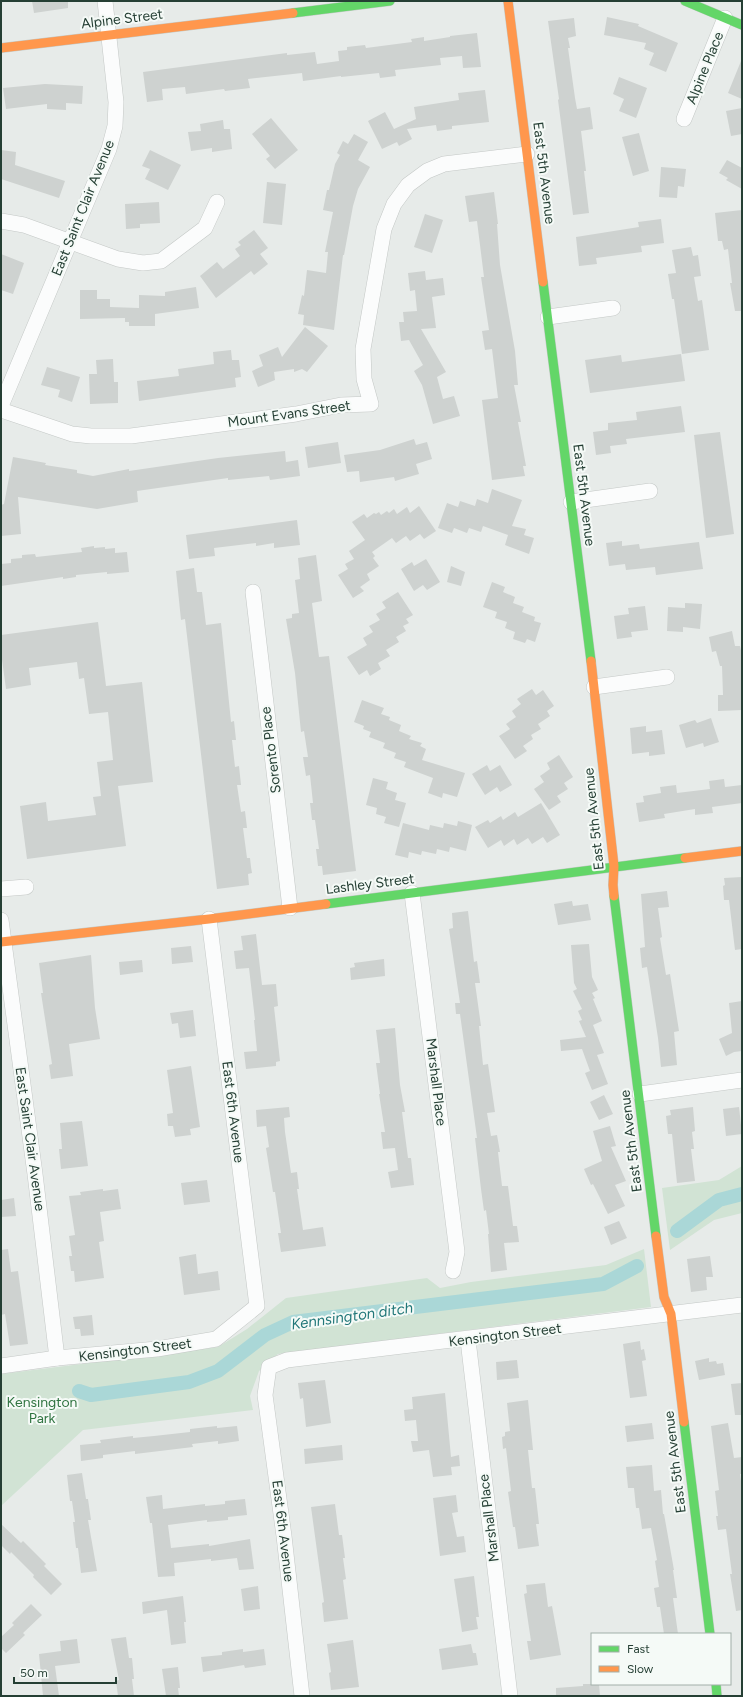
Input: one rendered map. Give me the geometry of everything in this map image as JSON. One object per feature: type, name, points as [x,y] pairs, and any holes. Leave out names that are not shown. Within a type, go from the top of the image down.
[{"type":"street","name":"East Saint Clair Avenue","points":[[1,406],[110,149],[115,126],[116,102],[110,35],[105,1]]},
{"type":"street","name":"Alpine Street","points":[[1,48],[390,1]]},
{"type":"street","name":"East 5th Avenue","points":[[508,1],[594,687],[614,866],[613,885],[664,1297],[671,1314],[710,1633]]},
{"type":"street","points":[[685,1],[742,25]]},
{"type":"street","name":"Alpine Place","points":[[684,119],[725,18]]},
{"type":"street","name":"Mount Evans Street","points":[[1,410],[72,434],[91,436],[131,436],[296,414],[342,405],[372,404],[364,379],[363,349],[384,229],[394,204],[408,185],[427,170],[444,164],[527,154]]},
{"type":"street","points":[[1,221],[24,225],[118,259],[143,263],[161,260],[205,228],[217,202]]},
{"type":"street","points":[[548,317],[614,308]]},
{"type":"street","points":[[571,502],[650,491]]},
{"type":"street","name":"Sorento Place","points":[[252,592],[290,908]]},
{"type":"street","points":[[594,687],[666,677]]},
{"type":"street","name":"Lashley Street","points":[[2,942],[209,919],[614,866],[742,851]]},
{"type":"street","points":[[1,889],[26,887]]},
{"type":"street","name":"Marshall Place","points":[[412,893],[458,1252],[453,1272]]},
{"type":"street","name":"East 6th Avenue","points":[[209,919],[257,1306]]},
{"type":"street","name":"East Saint Clair Avenue","points":[[1,920],[2,942],[34,1166],[57,1358]]},
{"type":"street","points":[[640,1094],[742,1080]]},
{"type":"street","name":"Kensington Street","points":[[269,1367],[288,1360],[468,1340],[742,1305]]},
{"type":"street","name":"Kensington Street","points":[[1,1366],[57,1358],[157,1349],[216,1339],[257,1306]]},
{"type":"street","name":"Marshall Place","points":[[468,1340],[510,1696]]},
{"type":"street","name":"East 6th Avenue","points":[[269,1367],[265,1395],[284,1536],[302,1696]]},
{"type":"street","points":[[716,1685],[718,1696]]},
{"type":"green space","points":[[742,1166],[742,1213],[714,1220],[670,1250],[662,1188],[719,1180]]},
{"type":"green space","name":"Kensington Park","points":[[644,1249],[651,1307],[278,1354],[259,1371],[250,1396],[253,1410],[83,1430],[1,1506],[1,1374],[218,1347],[247,1329],[286,1298],[427,1278],[440,1288],[471,1282],[606,1265]]},
{"type":"building","points":[[32,1],[68,1],[68,8],[34,13]]},
{"type":"building","points":[[607,17],[639,24],[638,26],[678,43],[666,72],[649,65],[654,53],[644,49],[646,43],[604,35]]},
{"type":"building","points":[[574,18],[576,36],[568,38],[570,48],[568,48],[575,98],[577,109],[590,107],[593,129],[581,131],[589,213],[573,215],[548,21]]},
{"type":"building","points":[[477,33],[481,67],[463,68],[462,56],[440,58],[441,65],[395,70],[396,76],[380,78],[379,73],[303,81],[302,73],[248,79],[250,88],[225,91],[224,89],[186,94],[185,87],[162,89],[163,100],[147,102],[143,72],[287,53],[287,55],[315,52],[317,64],[339,61],[338,51],[347,50],[347,47],[365,45],[366,48],[412,42],[411,39],[424,37],[424,41]]},
{"type":"building","points":[[742,61],[742,99],[728,93]]},
{"type":"building","points":[[619,77],[647,88],[636,118],[619,111],[624,99],[613,94]]},
{"type":"building","points":[[45,84],[83,86],[82,104],[66,103],[66,110],[47,109],[47,104],[6,109],[3,88]]},
{"type":"building","points":[[485,90],[489,122],[452,126],[452,129],[437,131],[436,125],[407,129],[412,139],[399,146],[397,142],[382,149],[368,121],[385,112],[394,129],[416,119],[414,107],[459,100],[458,93]]},
{"type":"building","points":[[742,108],[742,134],[731,136],[726,111]]},
{"type":"building","points":[[271,118],[298,150],[275,169],[266,159],[270,156],[252,134]]},
{"type":"building","points":[[223,120],[224,129],[230,129],[232,149],[212,152],[212,148],[191,151],[188,132],[201,131],[200,124]]},
{"type":"building","points":[[639,133],[649,171],[633,176],[622,137]]},
{"type":"building","points":[[354,134],[368,142],[358,160],[370,167],[358,189],[353,206],[343,255],[334,330],[303,325],[304,315],[298,314],[302,295],[304,296],[307,270],[326,273],[328,252],[325,252],[333,212],[323,210],[327,190],[329,190],[335,164],[340,155],[337,153],[343,141],[348,144]]},
{"type":"building","points":[[1,150],[16,152],[15,165],[65,181],[59,198],[1,179]]},
{"type":"building","points":[[150,150],[181,165],[168,190],[145,179],[150,169],[142,166]]},
{"type":"building","points":[[727,160],[742,168],[742,189],[726,180],[728,178],[719,173]]},
{"type":"building","points":[[661,167],[686,169],[684,187],[678,186],[677,198],[659,197]]},
{"type":"building","points":[[267,182],[286,184],[282,225],[263,223]]},
{"type":"building","points":[[494,192],[498,224],[500,265],[515,351],[518,385],[514,385],[521,422],[518,422],[526,466],[523,466],[525,476],[492,480],[482,400],[498,398],[492,349],[485,350],[482,331],[489,330],[481,277],[484,277],[477,221],[469,222],[465,196]]},
{"type":"building","points":[[159,202],[160,223],[140,224],[140,228],[126,229],[125,204]]},
{"type":"building","points":[[742,210],[742,311],[735,311],[730,283],[732,283],[728,249],[724,250],[722,241],[718,241],[715,213]]},
{"type":"building","points":[[425,214],[443,220],[432,253],[414,247]]},
{"type":"building","points":[[661,219],[664,243],[641,246],[642,252],[596,258],[597,264],[579,266],[576,237],[639,227],[638,222]]},
{"type":"building","points":[[254,230],[268,248],[260,254],[268,264],[254,275],[251,271],[216,298],[200,276],[217,262],[223,269],[240,256],[235,249],[241,245],[238,242]]},
{"type":"building","points":[[691,247],[693,256],[698,255],[701,276],[694,277],[698,301],[702,300],[709,350],[682,354],[674,299],[672,299],[668,274],[676,273],[672,250]]},
{"type":"building","points":[[1,254],[24,263],[13,294],[1,290]]},
{"type":"building","points":[[425,271],[426,280],[443,278],[445,295],[432,297],[436,328],[421,329],[446,372],[437,377],[443,399],[454,396],[460,416],[433,424],[422,385],[414,371],[423,365],[409,340],[401,341],[399,322],[404,322],[403,312],[417,311],[415,290],[410,291],[408,273]]},
{"type":"building","points":[[196,287],[199,308],[155,314],[155,326],[129,326],[129,322],[125,322],[125,318],[80,319],[80,290],[97,290],[97,299],[110,299],[110,307],[139,308],[139,295],[165,296],[165,292]]},
{"type":"building","points":[[305,327],[328,346],[307,372],[302,369],[294,372],[294,369],[274,372],[275,380],[258,387],[252,371],[263,366],[259,355],[278,347],[282,357]]},
{"type":"building","points":[[231,350],[232,360],[239,360],[241,377],[235,378],[236,387],[139,401],[137,381],[179,376],[178,369],[214,364],[213,352]]},
{"type":"building","points":[[681,354],[685,381],[590,393],[585,360],[621,355],[622,362]]},
{"type":"building","points":[[113,359],[114,382],[118,382],[118,403],[90,404],[89,374],[97,374],[96,360]]},
{"type":"building","points":[[47,367],[80,377],[72,402],[58,397],[60,390],[41,385]]},
{"type":"building","points":[[681,406],[685,432],[626,439],[627,444],[610,446],[611,453],[596,455],[593,432],[608,430],[608,423],[637,420],[636,412]]},
{"type":"building","points":[[720,432],[734,534],[706,538],[694,435]]},
{"type":"building","points":[[414,439],[416,445],[427,442],[432,459],[416,464],[419,474],[395,481],[394,477],[360,482],[359,471],[347,472],[344,455],[380,450]]},
{"type":"building","points":[[338,442],[341,463],[308,468],[305,447]]},
{"type":"building","points":[[285,451],[286,462],[298,460],[300,476],[270,480],[269,476],[228,480],[228,478],[137,491],[138,502],[97,509],[18,497],[21,534],[1,536],[1,505],[4,504],[13,457],[46,463],[45,465],[77,470],[77,473],[93,476],[129,469],[129,471],[218,458]]},
{"type":"building","points":[[492,489],[522,500],[512,526],[526,529],[524,535],[534,538],[529,554],[505,545],[508,535],[483,526],[481,532],[469,528],[467,533],[454,528],[452,533],[438,528],[447,503],[458,507],[460,501],[475,506],[477,499],[488,503]]},
{"type":"building","points":[[419,506],[436,531],[424,539],[420,534],[410,541],[406,536],[396,543],[392,538],[372,552],[375,556],[373,558],[379,566],[367,574],[370,580],[360,587],[364,591],[353,598],[338,575],[348,569],[345,564],[354,559],[349,551],[365,540],[352,522],[364,514],[367,518],[374,513],[376,514],[379,512],[381,515],[387,511],[389,513],[394,509],[397,514],[407,507],[410,513]]},
{"type":"building","points":[[297,520],[300,545],[274,548],[274,543],[256,546],[256,543],[214,548],[215,556],[189,559],[186,535]]},
{"type":"building","points":[[622,541],[622,546],[639,544],[640,549],[699,542],[703,569],[656,575],[655,567],[626,570],[625,564],[609,566],[606,543]]},
{"type":"building","points":[[94,546],[94,548],[115,548],[115,553],[127,552],[129,572],[107,574],[107,572],[76,575],[76,577],[63,579],[63,577],[1,586],[1,564],[11,563],[11,559],[22,558],[22,555],[35,554],[36,557],[82,552],[81,548]]},
{"type":"building","points":[[316,555],[322,601],[312,603],[319,657],[329,656],[356,871],[323,875],[322,866],[318,866],[316,849],[319,849],[315,820],[312,820],[310,803],[313,803],[310,775],[306,776],[303,757],[308,757],[304,731],[301,732],[295,673],[286,619],[292,618],[292,614],[299,613],[295,580],[300,579],[298,558]]},
{"type":"building","points":[[426,559],[440,582],[427,590],[423,585],[414,591],[401,569],[412,562],[414,566]]},
{"type":"building","points":[[451,566],[465,572],[461,586],[447,582]]},
{"type":"building","points":[[194,568],[197,592],[202,592],[206,625],[221,623],[231,722],[234,721],[236,740],[232,740],[235,767],[239,766],[241,785],[237,785],[241,812],[245,811],[247,828],[243,828],[247,858],[250,858],[252,873],[248,874],[249,885],[217,889],[185,619],[181,620],[176,571]]},
{"type":"building","points":[[492,582],[505,587],[503,592],[515,597],[513,603],[524,607],[522,612],[535,617],[534,621],[541,623],[535,642],[527,639],[525,643],[513,639],[515,632],[505,628],[507,622],[495,618],[497,612],[483,607]]},
{"type":"building","points":[[398,592],[413,615],[406,619],[409,623],[403,626],[406,631],[396,637],[399,642],[386,650],[390,656],[378,663],[381,669],[370,676],[367,670],[359,675],[347,657],[367,645],[363,638],[373,632],[369,626],[380,620],[376,614],[386,608],[382,602]]},
{"type":"building","points":[[685,603],[702,604],[700,629],[683,627],[683,632],[667,631],[668,607],[685,608]]},
{"type":"building","points":[[645,606],[648,630],[631,632],[632,637],[617,639],[614,616],[629,614],[628,608]]},
{"type":"building","points":[[98,622],[106,686],[142,682],[153,782],[118,786],[126,846],[27,859],[20,806],[46,802],[48,821],[96,815],[93,797],[101,796],[97,762],[113,760],[108,712],[89,714],[84,678],[79,679],[77,662],[29,668],[31,685],[6,689],[1,652],[1,635]]},
{"type":"building","points":[[732,631],[735,646],[740,646],[742,655],[742,710],[718,711],[718,695],[723,695],[722,666],[720,666],[716,651],[712,652],[709,637]]},
{"type":"building","points":[[532,689],[536,695],[543,690],[554,706],[547,711],[550,716],[538,724],[541,729],[531,735],[533,739],[523,746],[527,751],[515,759],[499,736],[510,729],[506,724],[516,717],[512,711],[521,704],[517,699]]},
{"type":"building","points":[[362,700],[384,708],[381,714],[390,717],[389,720],[401,725],[399,731],[411,736],[409,739],[422,743],[420,746],[426,749],[422,760],[465,773],[457,797],[443,793],[442,798],[428,793],[433,778],[404,767],[406,762],[394,758],[396,753],[383,748],[385,743],[369,737],[371,732],[363,729],[364,726],[354,722]]},
{"type":"building","points":[[711,718],[719,742],[704,747],[703,743],[686,748],[679,725],[695,720],[697,723]]},
{"type":"building","points":[[646,726],[646,732],[662,730],[665,754],[649,756],[649,752],[632,754],[630,728]]},
{"type":"building","points":[[559,755],[573,777],[564,783],[568,789],[557,796],[561,802],[549,810],[534,789],[544,782],[540,776],[550,769],[547,763]]},
{"type":"building","points":[[487,765],[490,771],[500,765],[512,785],[500,792],[497,787],[485,795],[472,774]]},
{"type":"building","points":[[373,778],[388,782],[386,789],[397,793],[395,800],[406,803],[399,827],[384,823],[386,817],[376,814],[377,808],[366,805]]},
{"type":"building","points":[[724,779],[725,787],[742,785],[742,803],[712,807],[713,813],[695,815],[695,809],[664,814],[665,818],[639,822],[636,803],[644,802],[643,796],[661,793],[660,787],[676,785],[677,793],[710,789],[709,781]]},
{"type":"building","points":[[541,803],[560,835],[547,843],[543,837],[532,844],[528,838],[517,845],[514,839],[504,846],[501,840],[488,848],[475,827],[488,820],[490,823],[501,816],[503,820],[515,812],[518,817]]},
{"type":"building","points":[[458,821],[472,825],[466,851],[450,847],[449,852],[437,849],[436,854],[422,851],[421,855],[409,852],[408,858],[395,855],[403,823],[429,830],[430,825],[443,828],[444,823],[457,826]]},
{"type":"building","points":[[742,877],[742,949],[735,950],[729,900],[724,900],[723,886],[725,885],[724,878]]},
{"type":"building","points":[[667,891],[669,907],[658,908],[662,937],[660,938],[666,975],[670,974],[679,1031],[674,1032],[677,1065],[661,1067],[647,967],[642,968],[640,948],[645,947],[641,894]]},
{"type":"building","points":[[572,901],[573,906],[588,904],[591,920],[558,925],[554,904]]},
{"type":"building","points":[[468,911],[474,962],[477,961],[480,983],[475,983],[481,1026],[479,1026],[483,1065],[488,1064],[495,1112],[487,1113],[491,1136],[497,1135],[500,1152],[498,1152],[502,1186],[508,1186],[513,1226],[517,1226],[519,1242],[504,1243],[507,1270],[491,1272],[489,1234],[486,1210],[484,1211],[475,1138],[477,1138],[460,1014],[456,1014],[455,1003],[460,1003],[449,929],[453,928],[452,913]]},
{"type":"building","points":[[256,934],[262,985],[276,984],[278,1006],[274,1007],[280,1061],[276,1062],[276,1066],[246,1069],[244,1052],[257,1051],[255,1020],[249,968],[236,969],[234,951],[243,950],[241,936]]},
{"type":"building","points":[[589,944],[592,977],[598,990],[592,993],[595,998],[593,999],[602,1021],[593,1025],[604,1053],[597,1055],[608,1084],[592,1090],[585,1073],[590,1071],[582,1049],[561,1051],[560,1040],[586,1037],[579,1021],[582,1020],[578,1011],[582,1009],[573,991],[577,989],[574,983],[571,945]]},
{"type":"building","points":[[191,946],[193,962],[172,964],[171,948]]},
{"type":"building","points":[[91,955],[95,1008],[100,1039],[69,1044],[73,1076],[51,1079],[49,1065],[52,1064],[41,993],[43,993],[39,963]]},
{"type":"building","points":[[384,959],[385,976],[351,980],[350,968],[355,967],[354,963]]},
{"type":"building","points":[[142,960],[143,972],[120,975],[119,962]]},
{"type":"building","points":[[742,1001],[742,1051],[734,1052],[726,1056],[719,1039],[732,1033],[729,1003]]},
{"type":"building","points":[[193,1010],[196,1036],[180,1038],[178,1023],[172,1024],[170,1013]]},
{"type":"building","points":[[395,1028],[400,1085],[405,1112],[402,1112],[408,1158],[411,1158],[414,1185],[391,1188],[388,1172],[398,1170],[395,1148],[383,1149],[381,1132],[385,1132],[376,1063],[380,1063],[376,1030]]},
{"type":"building","points":[[191,1066],[200,1127],[190,1129],[191,1135],[175,1137],[173,1126],[168,1126],[167,1114],[173,1113],[167,1070]]},
{"type":"building","points":[[604,1095],[613,1114],[599,1120],[590,1102]]},
{"type":"building","points":[[289,1107],[290,1117],[284,1118],[285,1132],[291,1173],[297,1172],[299,1189],[297,1189],[303,1230],[323,1227],[326,1246],[281,1252],[278,1233],[281,1233],[275,1192],[273,1192],[266,1148],[269,1147],[266,1126],[257,1127],[256,1110]]},
{"type":"building","points":[[693,1107],[695,1131],[692,1132],[694,1149],[691,1149],[695,1181],[677,1183],[672,1134],[668,1134],[666,1116],[671,1115],[670,1110]]},
{"type":"building","points":[[739,1107],[742,1134],[726,1136],[723,1109]]},
{"type":"building","points":[[82,1121],[88,1166],[61,1169],[59,1149],[62,1149],[60,1123]]},
{"type":"building","points":[[610,1126],[616,1146],[611,1147],[626,1181],[615,1185],[625,1206],[608,1214],[593,1184],[591,1185],[584,1169],[602,1161],[593,1131]]},
{"type":"building","points":[[207,1180],[210,1202],[184,1205],[181,1183]]},
{"type":"building","points":[[103,1189],[103,1191],[118,1189],[121,1209],[100,1212],[104,1241],[99,1242],[104,1278],[75,1282],[74,1271],[71,1271],[69,1256],[72,1256],[69,1236],[75,1235],[69,1196],[81,1195],[80,1192]]},
{"type":"building","points":[[14,1198],[16,1216],[1,1217],[1,1200]]},
{"type":"building","points":[[619,1221],[627,1238],[611,1245],[604,1227]]},
{"type":"building","points":[[8,1249],[11,1272],[18,1271],[28,1344],[10,1346],[5,1314],[1,1315],[1,1250]]},
{"type":"building","points":[[196,1254],[198,1274],[218,1271],[220,1290],[184,1295],[179,1257]]},
{"type":"building","points":[[710,1256],[713,1277],[706,1277],[707,1290],[691,1292],[687,1259]]},
{"type":"building","points":[[92,1315],[94,1335],[81,1336],[80,1329],[75,1329],[73,1317]]},
{"type":"building","points":[[640,1341],[641,1350],[644,1349],[646,1360],[642,1361],[647,1396],[630,1398],[623,1344]]},
{"type":"building","points":[[709,1358],[709,1362],[716,1361],[717,1364],[723,1363],[725,1375],[699,1380],[695,1361]]},
{"type":"building","points":[[517,1360],[519,1378],[497,1380],[496,1362]]},
{"type":"building","points":[[325,1380],[331,1423],[306,1427],[303,1398],[300,1399],[298,1383]]},
{"type":"building","points":[[742,1383],[742,1415],[735,1415],[731,1384]]},
{"type":"building","points":[[445,1393],[451,1457],[459,1455],[460,1466],[451,1467],[452,1475],[433,1477],[429,1450],[413,1452],[411,1441],[418,1441],[416,1420],[405,1421],[404,1410],[413,1409],[412,1397]]},
{"type":"building","points":[[528,1400],[533,1450],[528,1450],[532,1488],[535,1488],[539,1524],[536,1524],[539,1546],[518,1549],[508,1492],[511,1491],[506,1448],[503,1449],[502,1437],[505,1436],[505,1432],[510,1431],[507,1403]]},
{"type":"building","points":[[652,1423],[654,1439],[627,1442],[625,1426]]},
{"type":"building","points":[[728,1423],[734,1458],[742,1457],[742,1474],[740,1474],[742,1488],[742,1610],[736,1611],[730,1574],[732,1574],[726,1529],[718,1530],[716,1516],[718,1516],[715,1491],[719,1490],[711,1426]]},
{"type":"building","points":[[217,1426],[217,1428],[237,1426],[239,1441],[218,1444],[218,1441],[192,1444],[193,1447],[135,1454],[135,1451],[103,1455],[103,1458],[81,1461],[80,1445],[101,1443],[100,1440],[133,1436],[133,1438],[190,1432],[190,1429]]},
{"type":"building","points":[[342,1445],[343,1460],[305,1464],[304,1449]]},
{"type":"building","points":[[652,1465],[654,1491],[661,1490],[663,1514],[674,1570],[677,1598],[673,1598],[678,1633],[664,1633],[660,1607],[657,1607],[654,1588],[659,1587],[655,1561],[657,1560],[651,1528],[642,1529],[639,1508],[636,1508],[634,1488],[628,1488],[626,1467]]},
{"type":"building","points":[[82,1473],[86,1499],[88,1499],[91,1520],[88,1520],[97,1571],[81,1573],[78,1548],[76,1548],[73,1522],[75,1522],[72,1501],[70,1501],[67,1475]]},
{"type":"building","points":[[162,1495],[163,1509],[205,1504],[205,1506],[225,1504],[225,1501],[245,1499],[247,1515],[228,1517],[228,1520],[207,1522],[207,1520],[168,1525],[171,1548],[209,1544],[209,1546],[250,1539],[254,1569],[239,1570],[237,1558],[211,1561],[211,1559],[174,1563],[175,1576],[158,1577],[152,1523],[150,1523],[146,1497]]},
{"type":"building","points":[[456,1495],[458,1512],[452,1513],[457,1537],[464,1536],[466,1552],[440,1556],[433,1498]]},
{"type":"building","points":[[335,1504],[339,1535],[342,1535],[345,1558],[343,1558],[346,1579],[343,1580],[348,1619],[324,1622],[322,1603],[324,1602],[311,1507]]},
{"type":"building","points":[[1,1524],[21,1543],[23,1541],[46,1564],[44,1566],[62,1584],[51,1595],[11,1552],[10,1554],[1,1545]]},
{"type":"building","points":[[474,1576],[479,1617],[476,1617],[478,1629],[462,1632],[454,1579]]},
{"type":"building","points":[[545,1583],[548,1607],[552,1606],[561,1655],[530,1660],[527,1641],[531,1641],[524,1594],[527,1593],[526,1585]]},
{"type":"building","points":[[258,1586],[260,1609],[244,1611],[241,1589]]},
{"type":"building","points":[[183,1596],[186,1622],[184,1622],[186,1643],[171,1645],[167,1610],[143,1614],[142,1602]]},
{"type":"building","points":[[31,1604],[42,1615],[23,1633],[25,1635],[6,1653],[1,1648],[1,1637],[14,1625],[12,1623]]},
{"type":"building","points":[[126,1637],[129,1658],[132,1658],[134,1696],[118,1696],[116,1681],[119,1680],[111,1639]]},
{"type":"building","points":[[77,1639],[80,1663],[55,1666],[59,1696],[43,1696],[39,1654],[61,1651],[60,1641]]},
{"type":"building","points":[[353,1640],[359,1687],[331,1690],[329,1673],[331,1672],[327,1644]]},
{"type":"building","points":[[471,1644],[473,1653],[476,1653],[478,1665],[442,1670],[439,1649]]},
{"type":"building","points":[[243,1649],[243,1652],[264,1649],[266,1665],[245,1668],[244,1665],[203,1672],[201,1657],[222,1655],[222,1652]]},
{"type":"building","points":[[178,1667],[180,1688],[178,1688],[179,1696],[166,1696],[162,1669]]},
{"type":"building","points":[[583,1684],[599,1685],[600,1696],[556,1696],[556,1688],[583,1686]]},
{"type":"waterway","name":"Kennsington ditch","points":[[677,1231],[719,1200],[742,1194]]},
{"type":"waterway","name":"Kennsington ditch","points":[[79,1391],[91,1395],[189,1382],[218,1371],[265,1335],[293,1322],[603,1284],[637,1266]]},
{"type":"traffic: fast","points":[[293,13],[390,1]]},
{"type":"traffic: fast","points":[[685,1],[742,25]]},
{"type":"traffic: fast","points":[[543,282],[591,661]]},
{"type":"traffic: fast","points":[[326,904],[685,858]]},
{"type":"traffic: fast","points":[[614,896],[656,1236]]},
{"type":"traffic: fast","points":[[684,1422],[710,1633]]},
{"type":"traffic: fast","points":[[716,1685],[717,1696]]},
{"type":"traffic: slow","points":[[508,1],[543,282]]},
{"type":"traffic: slow","points":[[1,48],[293,13]]},
{"type":"traffic: slow","points":[[591,661],[614,866],[614,896]]},
{"type":"traffic: slow","points":[[685,858],[742,851]]},
{"type":"traffic: slow","points":[[1,942],[209,919],[326,904]]},
{"type":"traffic: slow","points":[[656,1236],[664,1297],[671,1314],[684,1422]]}]
